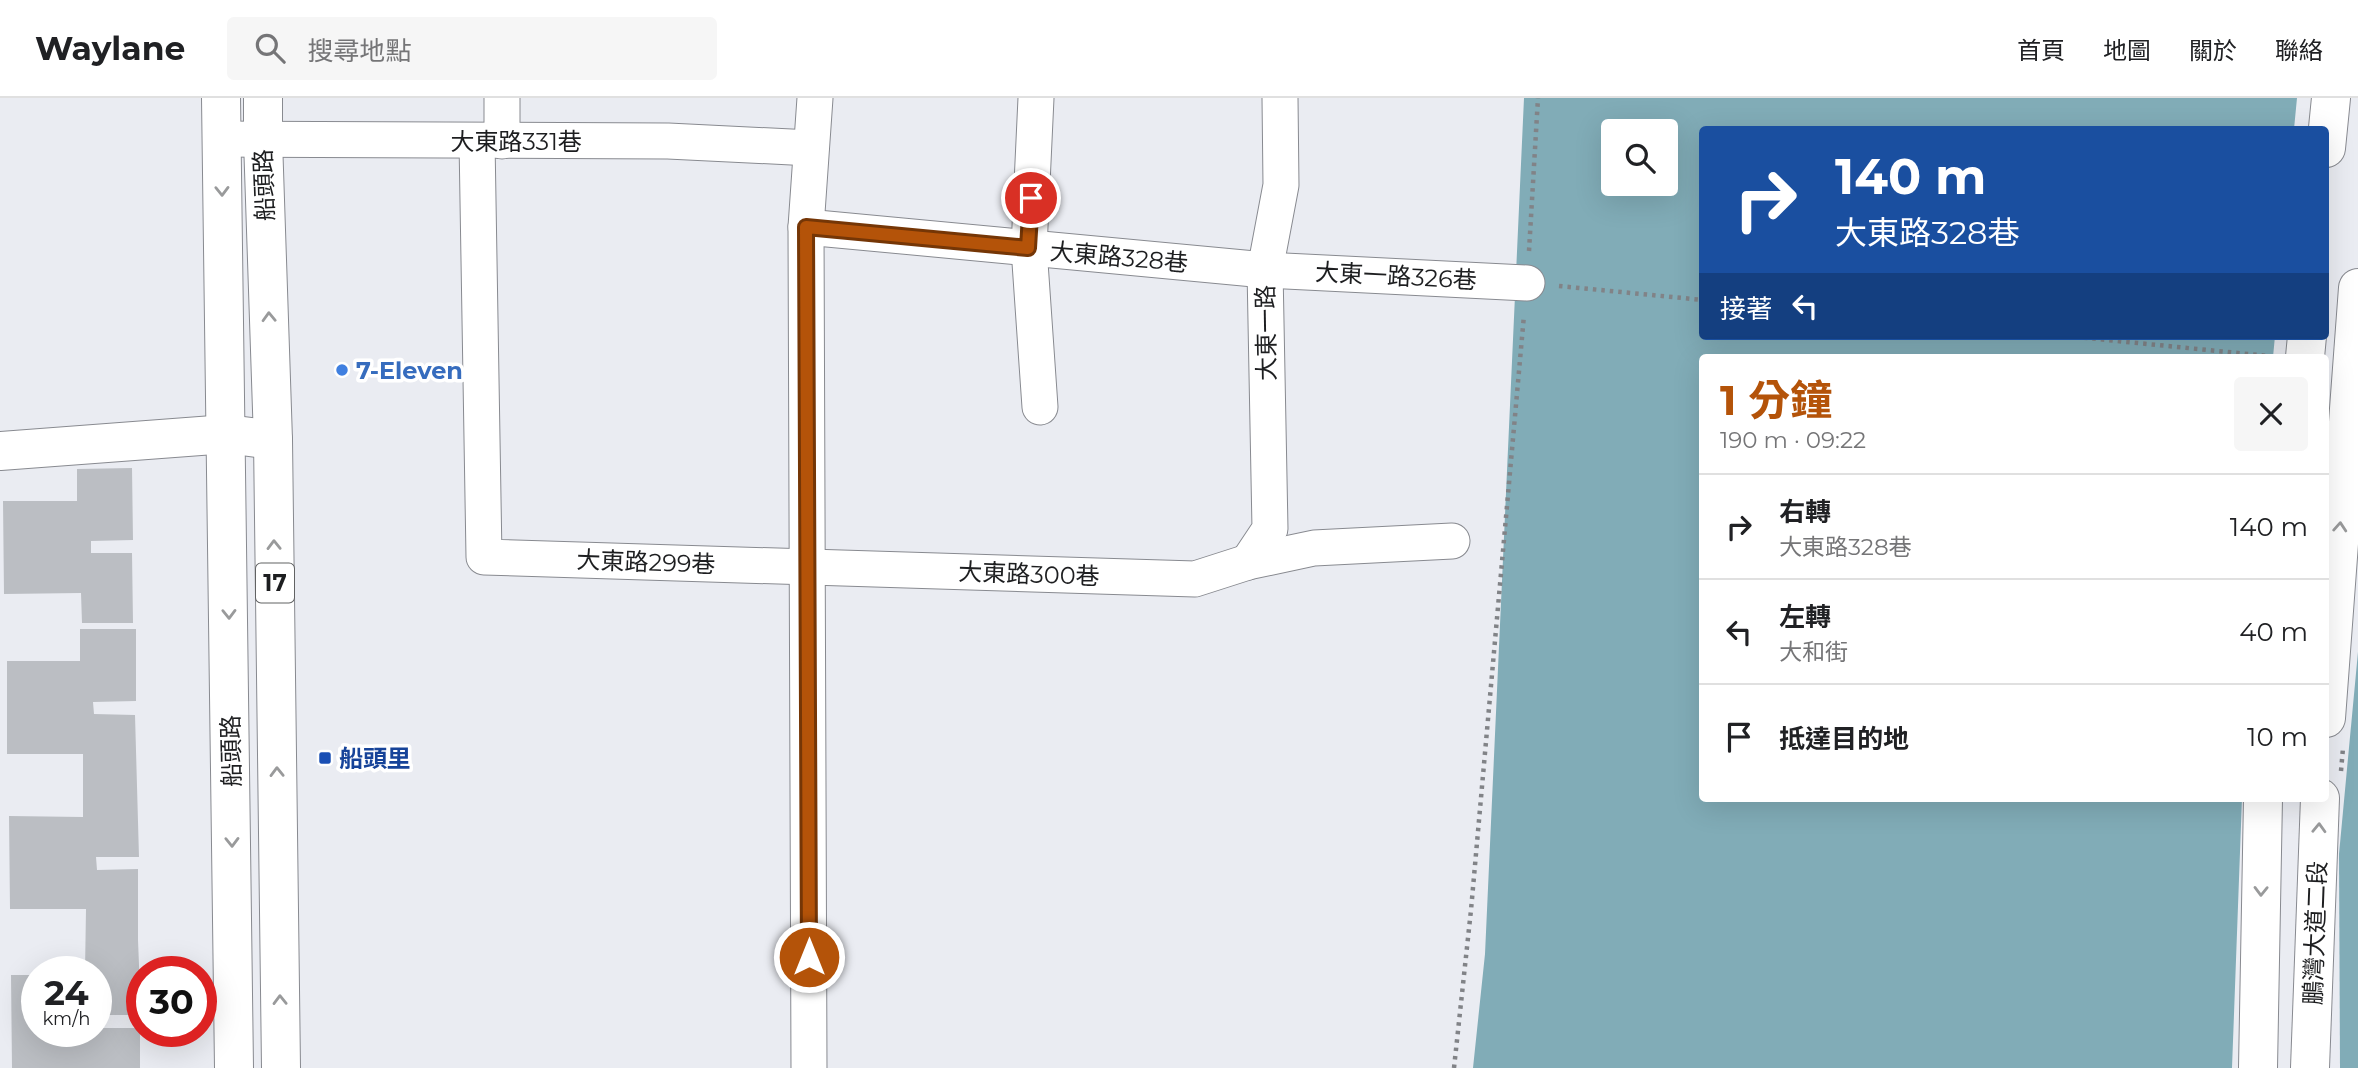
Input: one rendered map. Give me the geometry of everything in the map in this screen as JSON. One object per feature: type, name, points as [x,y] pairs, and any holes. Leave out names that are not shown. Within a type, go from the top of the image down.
[{"type":"main road","name":"船頭路","points":[[221,98],[234,1068]]},
{"type":"main road","name":"船頭路","points":[[263,98],[273,440],[281,1068]]},
{"type":"main road","points":[[2328,126],[2331,98]]},
{"type":"main road","points":[[2329,678],[2358,288]]},
{"type":"main road","points":[[2289,354],[2303,340]]},
{"type":"main road","points":[[0,451],[227,434],[273,440]]},
{"type":"main road","points":[[2258,1068],[2263,802]]},
{"type":"main road","name":"鵬灣大道二段","points":[[2309,1068],[2320,802]]},
{"type":"street","points":[[490,141],[502,98]]},
{"type":"street","points":[[809,1068],[806,227],[815,98]]},
{"type":"street","points":[[1036,98],[1028,248],[1040,407]]},
{"type":"street","name":"大東一路","points":[[1248,562],[1270,529],[1265,270],[1281,185],[1280,98]]},
{"type":"street","name":"大東路331巷","points":[[221,139],[668,141],[811,148]]},
{"type":"street","name":"大東路299巷","points":[[490,141],[484,557],[807,567]]},
{"type":"street","name":"大東路328巷","points":[[806,227],[1265,270]]},
{"type":"street","name":"大東一路326巷","points":[[1265,270],[1527,283]]},
{"type":"street","name":"大東路300巷","points":[[807,567],[1195,579],[1248,562],[1314,548],[1452,541]]},
{"type":"path","points":[[1454,1068],[1471,910],[1527,283],[1538,98]]},
{"type":"path","points":[[1527,283],[1699,300]]},
{"type":"path","points":[[2111,340],[2265,354]]},
{"type":"water","points":[[1524,98],[2297,98],[2294,126],[1699,126],[1699,340],[2275,340],[2273,354],[1699,354],[1699,802],[2242,802],[2232,1068],[1473,1068],[1485,954]]},
{"type":"water","points":[[2358,652],[2358,1068],[2340,1068],[2339,854]]},
{"type":"building","points":[[132,468],[133,540],[91,541],[91,553],[132,553],[133,623],[82,623],[81,593],[4,594],[3,501],[77,501],[77,469]]},
{"type":"building","points":[[80,629],[136,629],[136,701],[93,702],[94,714],[135,715],[139,857],[96,857],[97,870],[138,869],[139,956],[126,956],[126,1015],[112,1015],[112,956],[85,956],[86,909],[10,909],[9,816],[83,817],[83,754],[7,754],[7,661],[80,661]]},
{"type":"building","points":[[11,975],[21,975],[21,1047],[112,1047],[112,1028],[126,1028],[126,1047],[140,1047],[140,1068],[12,1068]]},
{"type":"place","name":"7-Eleven","points":[[342,370]]},
{"type":"place","name":"船頭里","points":[[325,758]]},
{"type":"route","points":[[809,957],[806,227],[1028,248],[1031,198]]}]
